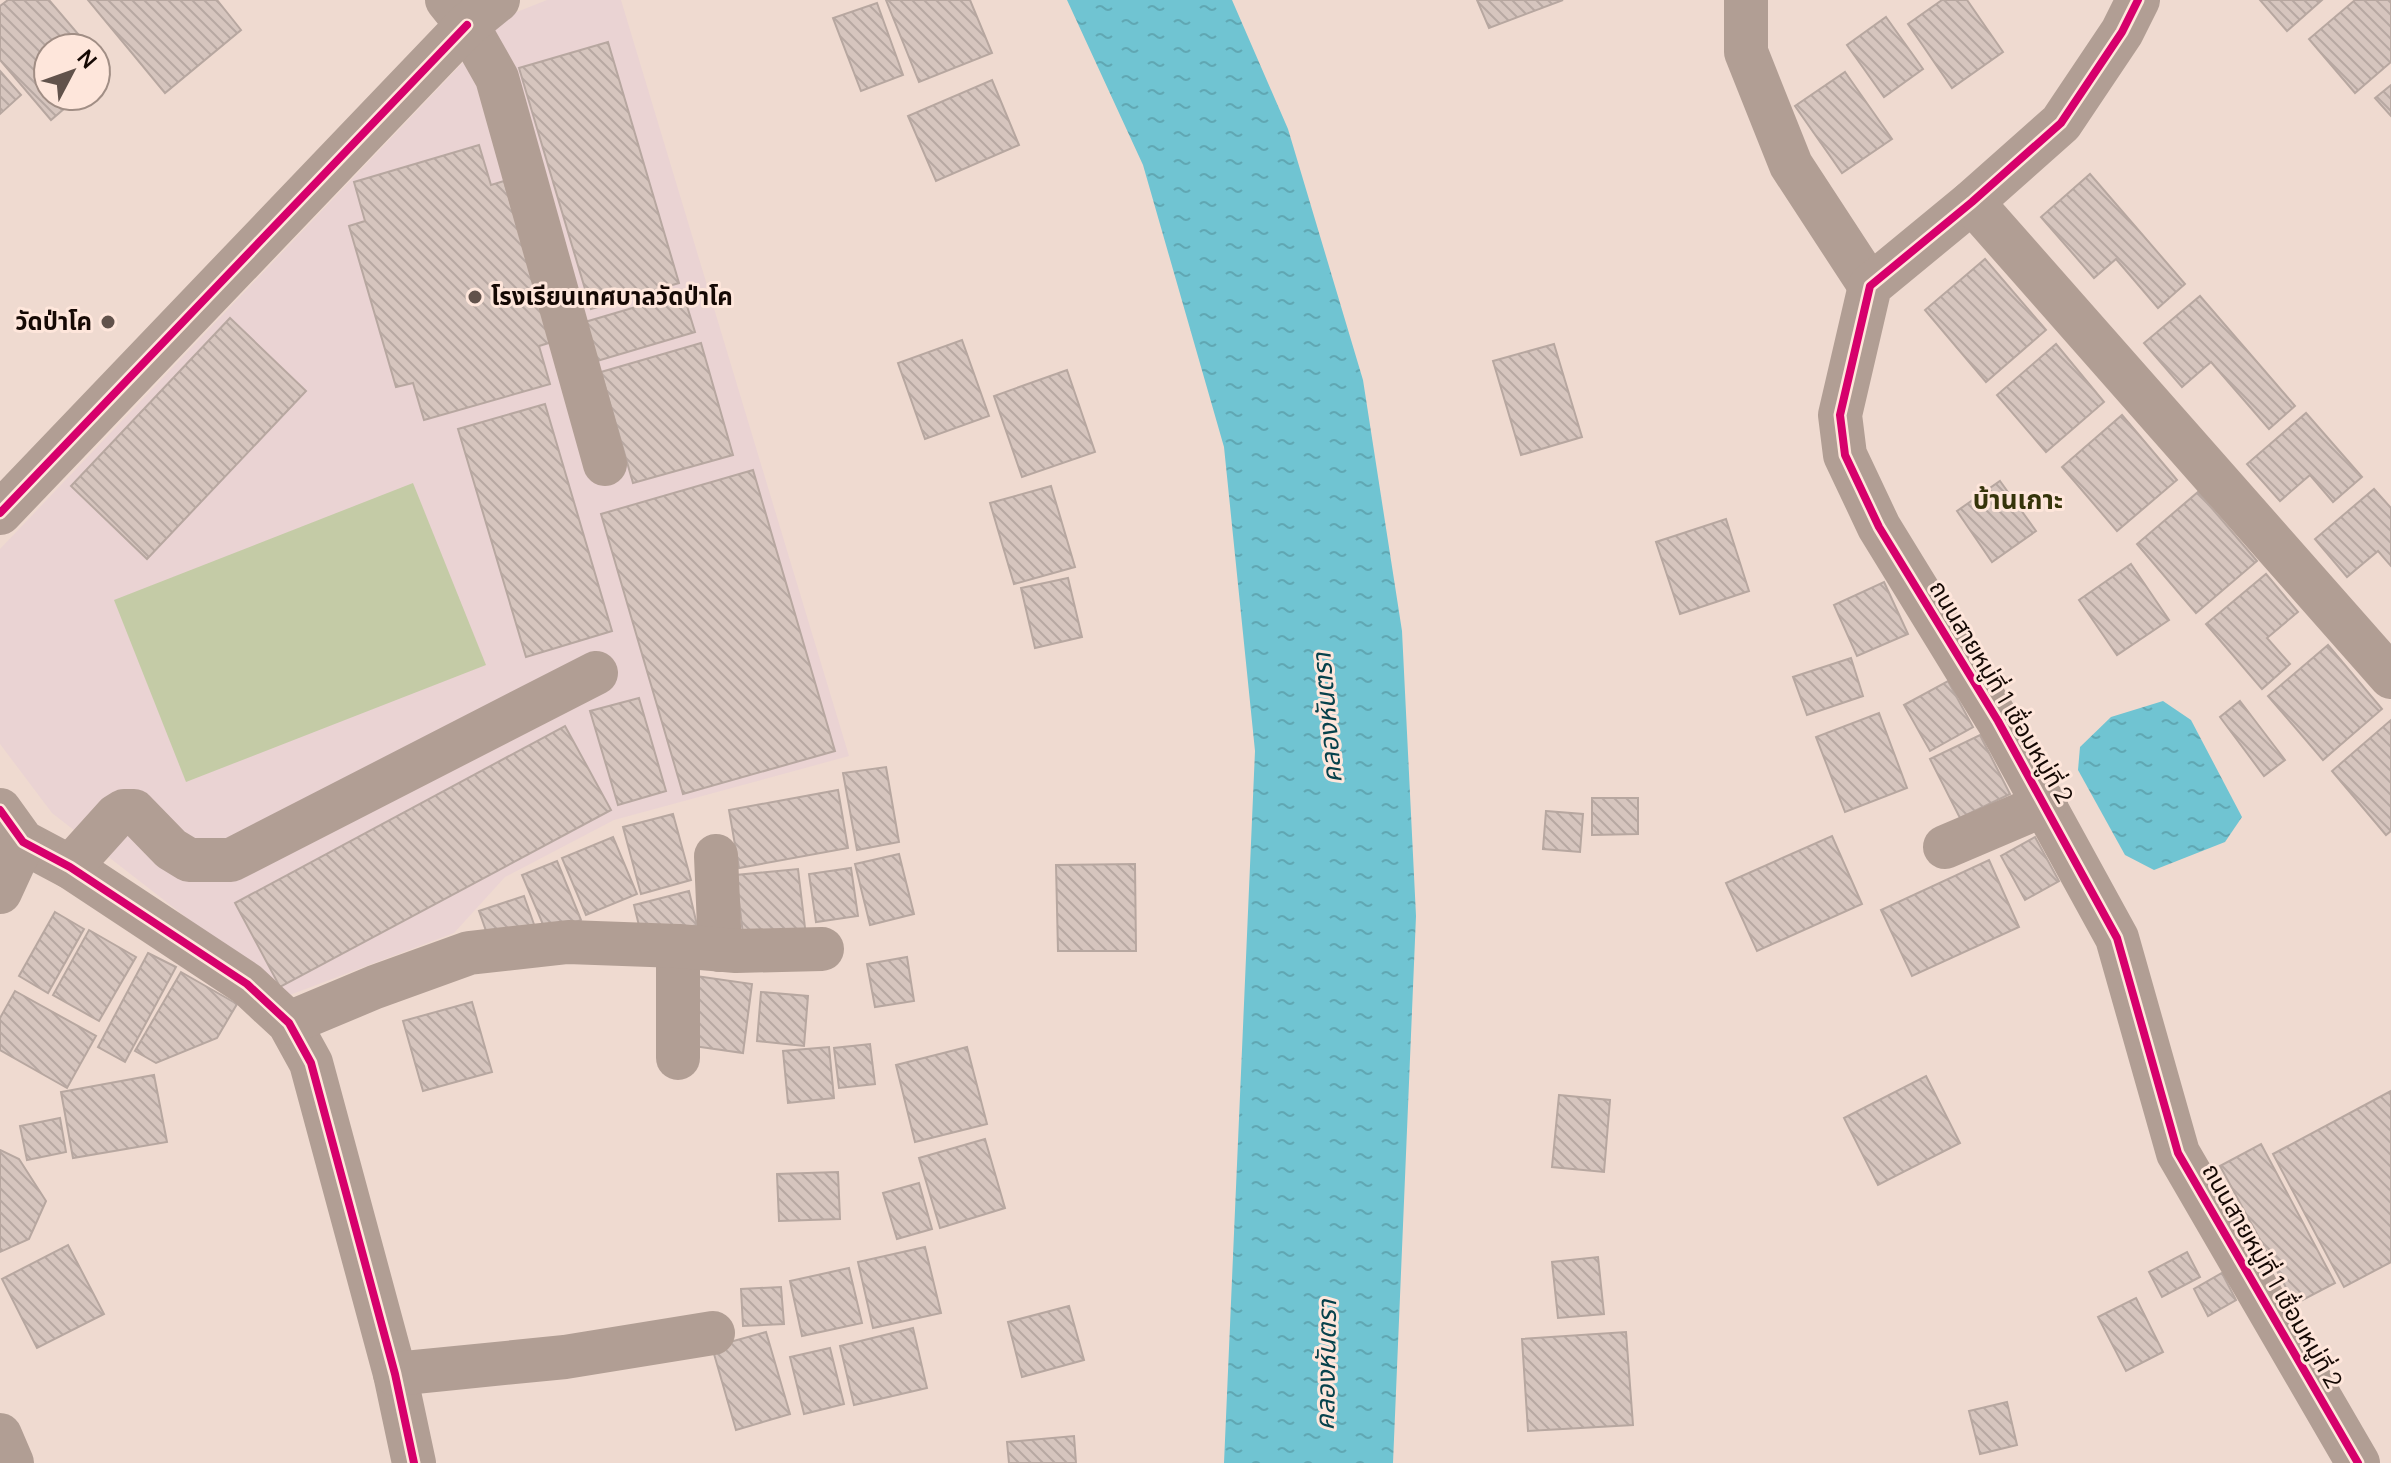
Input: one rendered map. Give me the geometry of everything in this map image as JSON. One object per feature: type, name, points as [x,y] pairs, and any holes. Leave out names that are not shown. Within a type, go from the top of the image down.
[{"type":"street","points":[[1746,0],[1746,52],[1791,165],[1870,286],[2061,123],[2122,32],[2138,0]]},
{"type":"street","points":[[0,513],[471,8],[497,78],[605,464]]},
{"type":"street","points":[[1972,202],[2391,677]]},
{"type":"street","name":"ถนนสายหมู่ที่ 1 เชื่อมหมู่ที่ 2","points":[[1870,286],[1840,415],[1845,455],[1879,527],[1998,721],[2117,938],[2178,1153],[2358,1463]]},
{"type":"street","points":[[70,867],[124,811],[134,811],[171,849],[189,860],[231,860],[596,673]]},
{"type":"street","points":[[1945,847],[2046,804]]},
{"type":"street","points":[[0,892],[12,826],[247,984],[289,1023],[311,1063],[395,1374],[414,1463]]},
{"type":"street","points":[[678,1058],[716,856]]},
{"type":"street","points":[[289,1023],[469,953],[568,942],[736,951],[822,949]]},
{"type":"street","points":[[395,1374],[565,1357],[713,1333]]},
{"type":"street","points":[[0,1435],[12,1463]]},
{"type":"shaded area","name":"โรงเรียนเทศบาลวัดป่าโค","points":[[547,0],[621,0],[849,756],[614,820],[505,877],[454,933],[287,996],[52,813],[0,744],[0,549],[507,16]]},
{"type":"green space","points":[[413,483],[486,665],[186,782],[114,600]]},
{"type":"water","name":"คลองหันตรา","points":[[1067,0],[1232,0],[1288,129],[1363,380],[1402,631],[1416,916],[1393,1463],[1224,1463],[1255,751],[1224,447],[1143,165]]},
{"type":"water","points":[[2163,701],[2191,720],[2242,817],[2225,842],[2154,870],[2125,855],[2078,770],[2080,747],[2111,717]]},
{"type":"building","points":[[8,0],[49,0],[76,32],[32,32],[32,98],[0,60],[0,6]]},
{"type":"building","points":[[88,0],[217,0],[241,30],[165,93]]},
{"type":"building","points":[[886,0],[970,0],[992,53],[919,82]]},
{"type":"building","points":[[1477,0],[1563,0],[1489,28]]},
{"type":"building","points":[[1942,0],[1967,0],[2003,52],[1952,88],[1908,24]]},
{"type":"building","points":[[2260,0],[2322,0],[2287,31]]},
{"type":"building","points":[[2355,0],[2391,0],[2391,62],[2355,93],[2309,39]]},
{"type":"building","points":[[877,3],[903,75],[861,91],[833,18]]},
{"type":"building","points":[[1886,17],[1923,69],[1884,97],[1847,45]]},
{"type":"building","points":[[608,42],[679,283],[591,309],[519,68]]},
{"type":"building","points":[[0,71],[21,95],[0,114]]},
{"type":"building","points":[[1845,72],[1892,139],[1842,173],[1795,106]]},
{"type":"building","points":[[992,80],[1019,145],[936,181],[908,116]]},
{"type":"building","points":[[2391,85],[2391,116],[2375,98]]},
{"type":"building","points":[[44,112],[60,112],[51,120]]},
{"type":"building","points":[[479,145],[491,185],[504,181],[552,342],[539,346],[550,384],[424,420],[413,383],[396,387],[349,226],[365,221],[354,182]]},
{"type":"building","points":[[2090,174],[2185,284],[2158,308],[2116,259],[2094,278],[2041,217]]},
{"type":"building","points":[[1985,259],[2046,330],[1986,382],[1925,310]]},
{"type":"building","points":[[683,293],[695,332],[597,361],[585,322]]},
{"type":"building","points":[[2200,296],[2295,406],[2269,429],[2211,362],[2182,387],[2144,343]]},
{"type":"building","points":[[230,318],[306,391],[147,559],[71,486]]},
{"type":"building","points":[[962,340],[989,416],[925,439],[898,363]]},
{"type":"building","points":[[701,343],[733,455],[633,483],[601,372]]},
{"type":"building","points":[[1554,344],[1582,437],[1521,455],[1493,361]]},
{"type":"building","points":[[2056,344],[2104,402],[2046,452],[1997,395]]},
{"type":"building","points":[[1067,370],[1095,452],[1022,477],[994,396]]},
{"type":"building","points":[[545,404],[612,631],[526,657],[458,429]]},
{"type":"building","points":[[2306,413],[2362,477],[2333,502],[2310,475],[2280,501],[2247,464]]},
{"type":"building","points":[[2122,415],[2177,480],[2117,531],[2062,467]]},
{"type":"building","points":[[753,470],[835,751],[683,794],[601,514]]},
{"type":"building","points":[[2000,481],[2036,531],[1992,562],[1957,511]]},
{"type":"building","points":[[1051,486],[1075,567],[1014,584],[990,503]]},
{"type":"building","points":[[2374,489],[2391,508],[2391,566],[2378,551],[2347,577],[2315,539]]},
{"type":"building","points":[[2198,492],[2257,561],[2196,613],[2137,544]]},
{"type":"building","points":[[1726,519],[1749,591],[1680,614],[1656,542]]},
{"type":"building","points":[[2131,564],[2169,620],[2117,655],[2079,600]]},
{"type":"building","points":[[2266,574],[2298,612],[2267,638],[2290,664],[2262,689],[2206,624]]},
{"type":"building","points":[[1068,578],[1082,637],[1035,648],[1021,588]]},
{"type":"building","points":[[1884,582],[1908,634],[1857,656],[1834,605]]},
{"type":"building","points":[[2328,645],[2382,709],[2323,760],[2268,696]]},
{"type":"building","points":[[1851,658],[1863,696],[1807,715],[1793,677]]},
{"type":"building","points":[[1948,681],[1973,727],[1930,751],[1904,705]]},
{"type":"building","points":[[639,698],[666,791],[618,805],[590,711]]},
{"type":"building","points":[[2240,701],[2285,760],[2264,776],[2220,717]]},
{"type":"building","points":[[1879,713],[1907,788],[1845,812],[1816,737]]},
{"type":"building","points":[[2391,720],[2391,831],[2386,835],[2332,771]]},
{"type":"building","points":[[565,726],[611,810],[280,987],[235,903]]},
{"type":"building","points":[[1980,735],[2010,794],[1960,818],[1930,759]]},
{"type":"building","points":[[886,767],[899,842],[857,850],[843,773]]},
{"type":"building","points":[[838,790],[848,848],[739,868],[729,810]]},
{"type":"building","points":[[1592,798],[1638,798],[1638,834],[1592,835]]},
{"type":"building","points":[[1546,811],[1583,814],[1580,852],[1543,849]]},
{"type":"building","points":[[673,814],[691,880],[641,894],[623,827]]},
{"type":"building","points":[[1832,836],[1862,904],[1757,951],[1726,883]]},
{"type":"building","points":[[613,837],[637,894],[586,915],[562,858]]},
{"type":"building","points":[[2035,837],[2059,881],[2025,900],[2001,856]]},
{"type":"building","points":[[899,854],[914,914],[870,925],[855,864]]},
{"type":"building","points":[[1989,860],[2019,927],[1912,976],[1881,910]]},
{"type":"building","points":[[557,861],[581,920],[547,934],[522,875]]},
{"type":"building","points":[[1135,864],[1136,951],[1058,951],[1056,865]]},
{"type":"building","points":[[851,868],[858,916],[816,922],[809,874]]},
{"type":"building","points":[[798,869],[806,936],[744,943],[736,875]]},
{"type":"building","points":[[689,891],[697,925],[642,938],[634,905]]},
{"type":"building","points":[[524,896],[536,930],[491,945],[479,911]]},
{"type":"building","points":[[55,912],[84,929],[48,993],[19,976]]},
{"type":"building","points":[[89,930],[136,957],[99,1021],[53,995]]},
{"type":"building","points":[[148,953],[176,967],[125,1062],[98,1047]]},
{"type":"building","points":[[907,957],[914,1001],[875,1007],[867,964]]},
{"type":"building","points":[[181,972],[237,1004],[217,1038],[156,1063],[135,1051]]},
{"type":"building","points":[[689,975],[752,984],[743,1053],[679,1044]]},
{"type":"building","points":[[15,991],[96,1036],[67,1088],[0,1050],[0,1018]]},
{"type":"building","points":[[761,992],[808,996],[804,1046],[757,1041]]},
{"type":"building","points":[[472,1002],[492,1072],[423,1091],[403,1021]]},
{"type":"building","points":[[870,1044],[875,1084],[839,1088],[834,1048]]},
{"type":"building","points":[[829,1047],[834,1098],[788,1103],[783,1051]]},
{"type":"building","points":[[967,1047],[987,1124],[915,1142],[896,1065]]},
{"type":"building","points":[[154,1075],[167,1142],[73,1158],[61,1092]]},
{"type":"building","points":[[1926,1076],[1960,1143],[1878,1185],[1844,1118]]},
{"type":"building","points":[[2391,1091],[2391,1262],[2344,1287],[2273,1154]]},
{"type":"building","points":[[1559,1095],[1610,1100],[1604,1172],[1552,1167]]},
{"type":"building","points":[[60,1118],[66,1152],[27,1160],[20,1126]]},
{"type":"building","points":[[985,1139],[1005,1208],[940,1228],[919,1158]]},
{"type":"building","points":[[2261,1144],[2335,1283],[2295,1304],[2220,1166]]},
{"type":"building","points":[[0,1150],[19,1159],[46,1201],[29,1239],[0,1252]]},
{"type":"building","points":[[838,1172],[840,1219],[779,1221],[777,1174]]},
{"type":"building","points":[[919,1183],[932,1229],[897,1239],[883,1193]]},
{"type":"building","points":[[68,1245],[104,1314],[37,1348],[2,1279]]},
{"type":"building","points":[[925,1247],[941,1313],[873,1328],[858,1262]]},
{"type":"building","points":[[2187,1252],[2200,1277],[2162,1297],[2149,1272]]},
{"type":"building","points":[[1598,1257],[1604,1314],[1558,1318],[1552,1262]]},
{"type":"building","points":[[849,1268],[862,1323],[802,1336],[790,1281]]},
{"type":"building","points":[[2222,1273],[2236,1300],[2208,1316],[2194,1289]]},
{"type":"building","points":[[781,1287],[784,1324],[743,1326],[741,1289]]},
{"type":"building","points":[[2136,1298],[2163,1352],[2126,1371],[2098,1317]]},
{"type":"building","points":[[1069,1306],[1084,1360],[1022,1377],[1008,1322]]},
{"type":"building","points":[[913,1328],[927,1388],[854,1405],[840,1346]]},
{"type":"building","points":[[766,1332],[790,1414],[736,1430],[712,1347]]},
{"type":"building","points":[[1626,1332],[1633,1425],[1528,1431],[1522,1339]]},
{"type":"building","points":[[830,1348],[844,1404],[804,1414],[790,1357]]},
{"type":"building","points":[[2007,1402],[2017,1445],[1980,1454],[1969,1411]]},
{"type":"building","points":[[1074,1436],[1076,1463],[1009,1463],[1007,1442]]},
{"type":"cycle path","points":[[2138,0],[2122,32],[2061,123],[1870,286],[1840,415],[1845,455],[1879,527],[1998,721],[2117,938],[2178,1153],[2358,1463]]},
{"type":"cycle path","points":[[0,513],[467,25]]},
{"type":"cycle path","points":[[0,810],[23,842],[70,867],[247,984],[289,1023],[311,1063],[395,1374],[414,1463]]},
{"type":"place","name":"โรงเรียนเทศบาลวัดป่าโค","points":[[475,297]]},
{"type":"place","name":"วัดป่าโค","points":[[108,322]]},
{"type":"district","name":"บ้านเกาะ","points":[[2018,500]]}]
